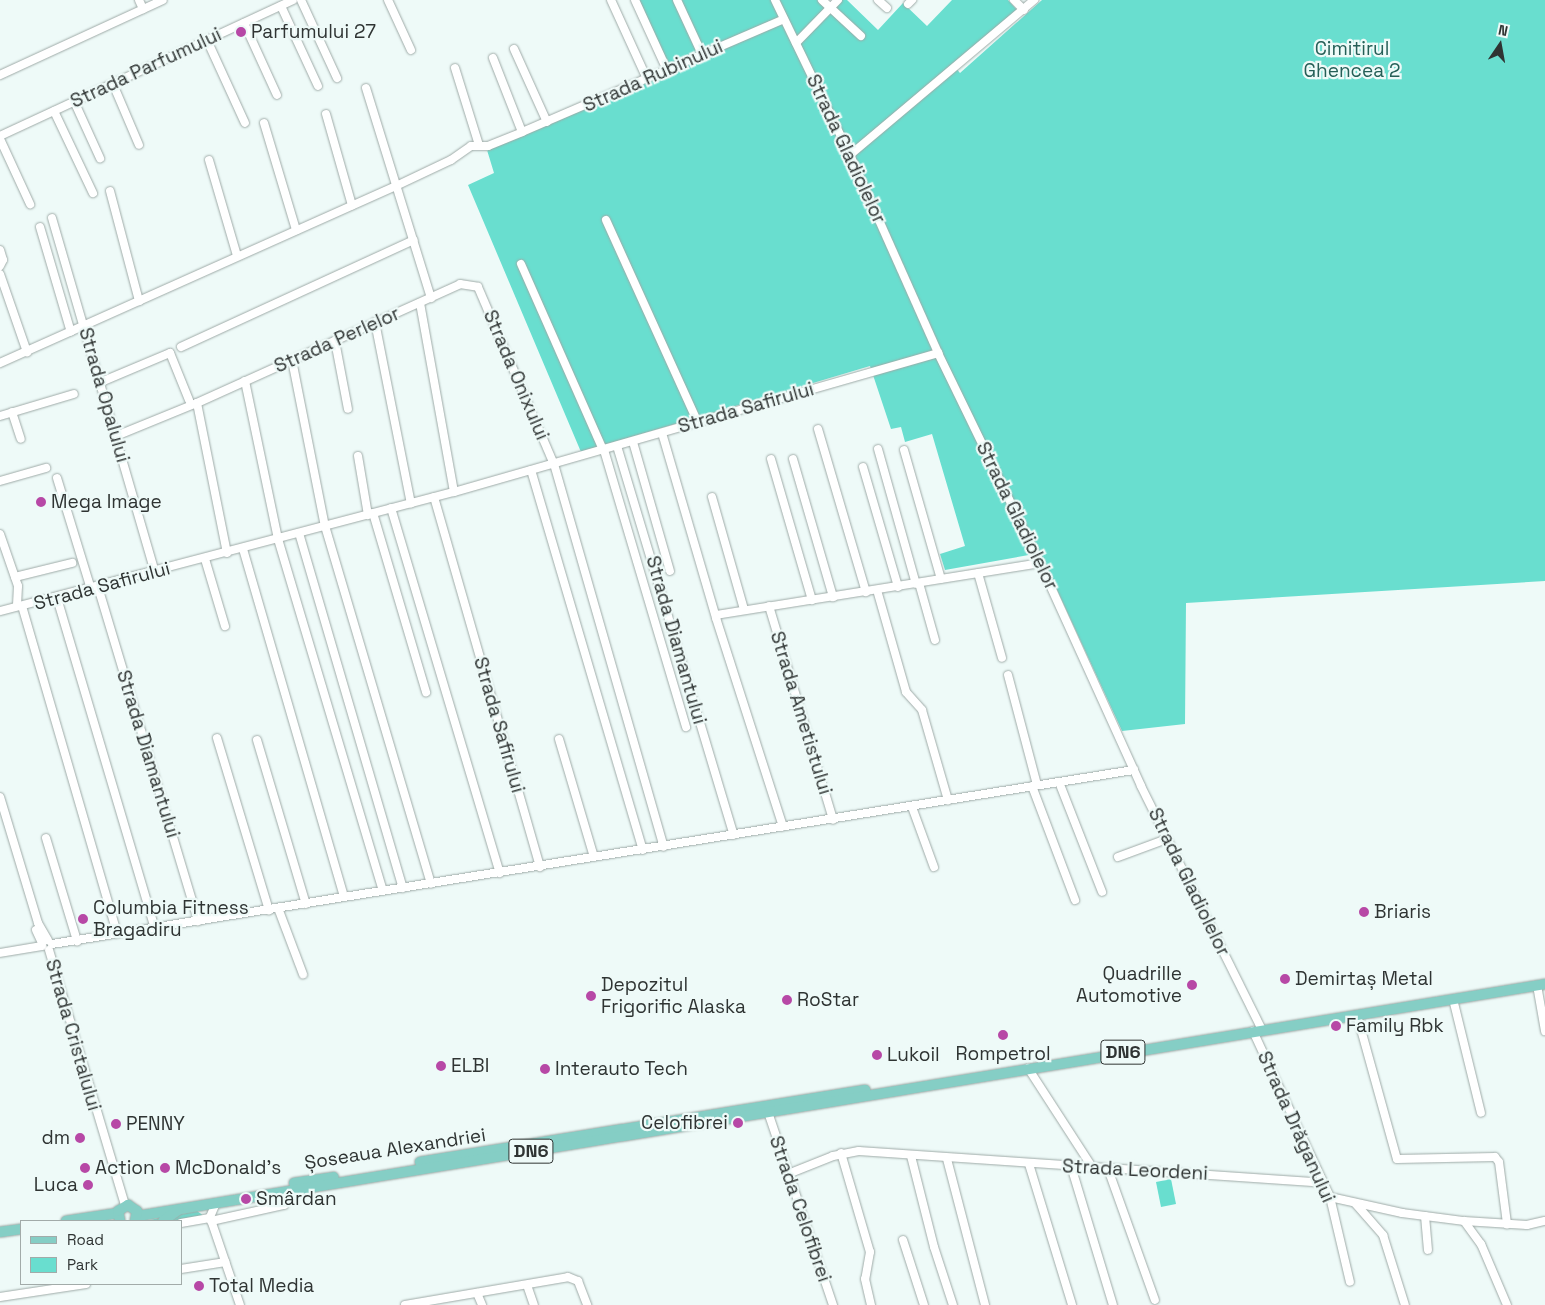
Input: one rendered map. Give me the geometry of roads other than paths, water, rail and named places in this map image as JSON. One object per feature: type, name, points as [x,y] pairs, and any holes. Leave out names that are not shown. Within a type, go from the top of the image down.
[{"type":"main road","name":"DN6","points":[[1257,1031],[1541,984]]},
{"type":"main road","name":"Șoseaua Alexandriei","points":[[137,1216],[768,1112],[896,1089],[1257,1031]]},
{"type":"main road","name":"Șoseaua Alexandriei","points":[[137,1216],[831,1094],[896,1089]]},
{"type":"main road","points":[[164,1220],[180,1209]]},
{"type":"main road","points":[[75,1220],[120,1215],[137,1216]]},
{"type":"main road","points":[[108,1220],[120,1215]]},
{"type":"main road","points":[[0,1232],[20,1229]]},
{"type":"main road","points":[[0,1238],[20,1234]]},
{"type":"street","points":[[139,0],[143,10]]},
{"type":"street","points":[[0,75],[163,0]]},
{"type":"street","name":"Strada Parfumului","points":[[0,138],[293,0]]},
{"type":"street","points":[[301,0],[337,78]]},
{"type":"street","points":[[388,0],[411,50]]},
{"type":"street","points":[[611,0],[646,79]]},
{"type":"street","points":[[635,0],[668,70]]},
{"type":"street","points":[[677,0],[702,54]]},
{"type":"street","name":"Strada Gladiolelor","points":[[775,0],[850,154],[938,353],[1040,563],[1134,770],[1257,1031]]},
{"type":"street","points":[[822,0],[861,36]]},
{"type":"street","points":[[796,43],[838,0]]},
{"type":"street","points":[[878,0],[887,8]]},
{"type":"street","points":[[1014,0],[1024,10]]},
{"type":"street","points":[[850,154],[1034,0]]},
{"type":"street","points":[[281,6],[318,86]]},
{"type":"street","name":"Strada Rubinului","points":[[0,363],[396,186],[451,160],[471,146],[488,146],[784,19]]},
{"type":"street","points":[[244,23],[277,95]]},
{"type":"street","points":[[207,40],[245,123]]},
{"type":"street","points":[[514,49],[547,122]]},
{"type":"street","points":[[492,58],[522,132]]},
{"type":"street","points":[[455,68],[479,145]]},
{"type":"street","points":[[113,84],[139,144]]},
{"type":"street","points":[[366,88],[431,298]]},
{"type":"street","points":[[74,102],[100,158]]},
{"type":"street","points":[[54,111],[93,193]]},
{"type":"street","points":[[326,114],[352,205]]},
{"type":"street","points":[[264,123],[296,230]]},
{"type":"street","points":[[0,138],[30,204]]},
{"type":"street","points":[[209,160],[237,256]]},
{"type":"street","points":[[110,191],[139,300]]},
{"type":"street","name":"Strada Opalului","points":[[52,218],[155,572]]},
{"type":"street","points":[[606,220],[698,422]]},
{"type":"street","points":[[40,227],[71,332]]},
{"type":"street","points":[[181,347],[414,240]]},
{"type":"street","points":[[0,250],[3,257],[0,266]]},
{"type":"street","points":[[521,264],[604,450],[686,727]]},
{"type":"street","points":[[0,274],[27,352]]},
{"type":"street","name":"Strada Perlelor","points":[[116,436],[198,403],[460,284],[478,287]]},
{"type":"street","name":"Strada Onixului","points":[[478,287],[554,464]]},
{"type":"street","points":[[420,303],[454,492]]},
{"type":"street","points":[[376,322],[410,503]]},
{"type":"street","points":[[335,341],[348,410]]},
{"type":"street","points":[[101,382],[170,353],[189,400]]},
{"type":"street","name":"Strada Safirului","points":[[0,611],[19,605],[57,598],[454,492],[938,353]]},
{"type":"street","points":[[292,360],[325,526],[431,884]]},
{"type":"street","points":[[245,381],[278,539],[383,891]]},
{"type":"street","points":[[0,416],[74,394]]},
{"type":"street","points":[[198,403],[227,553]]},
{"type":"street","points":[[12,412],[21,439]]},
{"type":"street","points":[[818,429],[866,592]]},
{"type":"street","points":[[662,433],[716,615],[783,826]]},
{"type":"street","points":[[633,442],[670,571]]},
{"type":"street","name":"Strada Diamantului","points":[[617,446],[734,835]]},
{"type":"street","points":[[878,449],[935,640]]},
{"type":"street","points":[[904,450],[942,580]]},
{"type":"street","points":[[358,456],[370,514],[426,692]]},
{"type":"street","points":[[771,459],[812,600]]},
{"type":"street","points":[[793,459],[833,597]]},
{"type":"street","points":[[554,464],[664,846]]},
{"type":"street","points":[[863,467],[898,587]]},
{"type":"street","points":[[0,481],[46,468]]},
{"type":"street","points":[[531,470],[643,850]]},
{"type":"street","name":"Strada Diamantului","points":[[57,478],[94,588],[198,921]]},
{"type":"street","name":"Strada Safirului","points":[[434,497],[540,867]]},
{"type":"street","points":[[712,498],[744,609]]},
{"type":"street","points":[[391,508],[500,873]]},
{"type":"street","points":[[299,533],[403,888]]},
{"type":"street","points":[[0,536],[15,577],[19,591],[19,605],[117,934]]},
{"type":"street","points":[[243,549],[344,897]]},
{"type":"street","points":[[205,559],[225,626]]},
{"type":"street","points":[[15,577],[72,563]]},
{"type":"street","name":"Strada Ametistului","points":[[716,615],[1040,563]]},
{"type":"street","points":[[978,573],[1002,658]]},
{"type":"street","points":[[877,590],[906,692],[922,710],[948,800]]},
{"type":"street","points":[[57,598],[91,719],[154,928]]},
{"type":"street","name":"Strada Ametistului","points":[[769,606],[833,820]]},
{"type":"street","points":[[1008,675],[1035,786],[1075,900]]},
{"type":"street","points":[[217,738],[268,910]]},
{"type":"street","points":[[559,739],[594,857]]},
{"type":"street","points":[[257,740],[306,904]]},
{"type":"street","points":[[0,953],[1134,770]]},
{"type":"street","points":[[1059,782],[1102,892]]},
{"type":"street","name":"Strada Cristalului","points":[[0,797],[15,855]]},
{"type":"street","points":[[912,806],[934,867]]},
{"type":"street","name":"Strada Cristalului","points":[[0,808],[47,945],[120,1215]]},
{"type":"street","points":[[46,838],[77,941]]},
{"type":"street","points":[[1118,857],[1168,839]]},
{"type":"street","points":[[278,908],[303,974]]},
{"type":"street","points":[[1541,984],[1545,1032]]},
{"type":"street","points":[[1453,999],[1481,1113]]},
{"type":"street","points":[[1357,1015],[1397,1159],[1495,1156],[1499,1162],[1507,1224]]},
{"type":"street","name":"Strada Drăganului","points":[[1257,1031],[1330,1197],[1350,1282]]},
{"type":"street","points":[[1028,1068],[1092,1167]]},
{"type":"street","name":"Strada Celofibrei","points":[[768,1112],[833,1305]]},
{"type":"street","name":"Strada Leordeni","points":[[788,1174],[841,1153],[859,1152],[1324,1183]]},
{"type":"street","points":[[841,1153],[870,1252],[865,1279],[871,1305]]},
{"type":"street","points":[[911,1156],[934,1247],[953,1305]]},
{"type":"street","points":[[947,1159],[985,1305]]},
{"type":"street","points":[[1029,1164],[1072,1305]]},
{"type":"street","points":[[1071,1166],[1113,1305]]},
{"type":"street","points":[[1108,1169],[1155,1300]]},
{"type":"street","points":[[182,1223],[284,1205],[280,1193]]},
{"type":"street","points":[[1330,1197],[1356,1204],[1464,1221],[1527,1225],[1545,1220]]},
{"type":"street","points":[[216,1202],[210,1210],[210,1219],[240,1305]]},
{"type":"street","points":[[1356,1204],[1383,1235],[1405,1305]]},
{"type":"street","points":[[1425,1216],[1428,1250]]},
{"type":"street","points":[[1464,1221],[1480,1244],[1507,1305]]},
{"type":"street","points":[[903,1240],[924,1305]]},
{"type":"street","points":[[182,1269],[225,1262]]},
{"type":"street","points":[[405,1305],[575,1278],[588,1305]]},
{"type":"street","points":[[0,1297],[79,1285]]},
{"type":"street","points":[[527,1285],[534,1305]]},
{"type":"street","points":[[478,1293],[482,1305]]},
{"type":"place","name":"Parfumului 27","points":[[241,32]]},
{"type":"place","name":"Mega Image","points":[[41,502]]},
{"type":"place","name":"Briaris","points":[[1364,912]]},
{"type":"place","name":"Columbia Fitness Bragadiru","points":[[83,919]]},
{"type":"place","name":"Demirtaș Metal","points":[[1285,979]]},
{"type":"place","name":"Quadrille Automotive","points":[[1192,985]]},
{"type":"place","name":"Depozitul Frigorific Alaska","points":[[591,996]]},
{"type":"place","name":"RoStar","points":[[787,1000]]},
{"type":"place","name":"Family Rbk","points":[[1336,1026]]},
{"type":"place","name":"Rompetrol","points":[[1003,1035]]},
{"type":"place","name":"Lukoil","points":[[877,1055]]},
{"type":"place","name":"ELBI","points":[[441,1066]]},
{"type":"place","name":"Interauto Tech","points":[[545,1069]]},
{"type":"place","name":"Celofibrei","points":[[738,1123]]},
{"type":"place","name":"PENNY","points":[[116,1124]]},
{"type":"place","name":"dm","points":[[80,1138]]},
{"type":"place","name":"Action","points":[[85,1168]]},
{"type":"place","name":"McDonald's","points":[[165,1168]]},
{"type":"place","name":"Luca","points":[[88,1185]]},
{"type":"place","name":"Smârdan","points":[[246,1199]]},
{"type":"place","name":"Total Media","points":[[199,1286]]},
{"type":"park label","name":"Cimitirul Ghencea 2","points":[[1352,60]]}]
